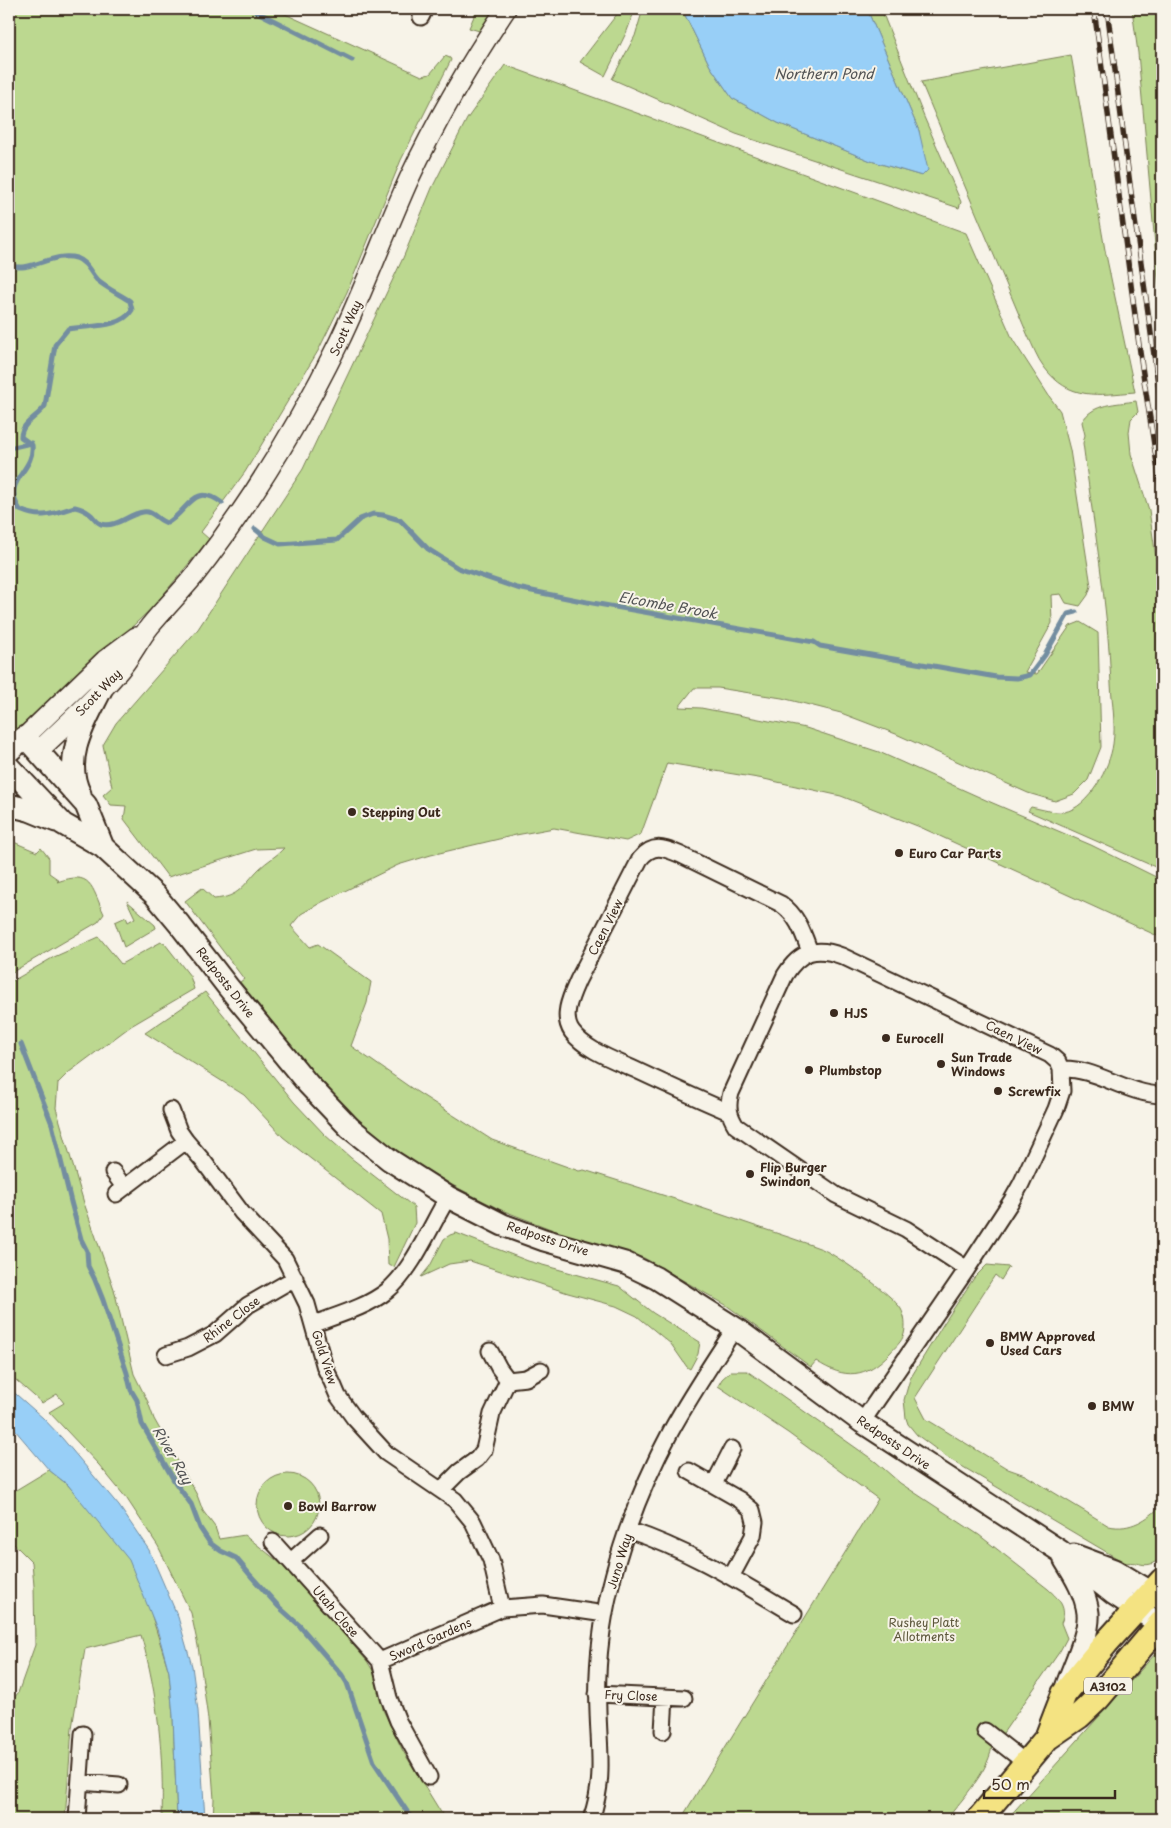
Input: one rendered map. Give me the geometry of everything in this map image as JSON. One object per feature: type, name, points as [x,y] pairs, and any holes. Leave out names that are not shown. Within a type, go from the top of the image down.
[{"type":"main road","points":[[86,805],[74,780],[74,754],[83,728],[101,690]]},
{"type":"main road","points":[[9,751],[31,744]]},
{"type":"main road","points":[[10,772],[31,744]]},
{"type":"main road","name":"Redposts Drive","points":[[31,744],[86,805],[104,847]]},
{"type":"main road","name":"Redposts Drive","points":[[10,772],[63,824],[104,847],[144,884],[171,914],[308,1084],[350,1128],[390,1160],[448,1198],[503,1224],[635,1266],[656,1278],[735,1328],[862,1422],[1060,1551],[1083,1557],[1114,1570],[1153,1595],[1161,1623]]},
{"type":"main road","points":[[9,805],[29,810],[63,824]]},
{"type":"main road","points":[[1060,1551],[1080,1587],[1088,1613],[1084,1639],[1064,1694]]},
{"type":"main road","name":"A3102","points":[[1047,1738],[1064,1694],[1153,1595]]},
{"type":"main road","name":"A3102","points":[[979,1819],[1047,1738],[1079,1716],[1098,1698],[1161,1623]]},
{"type":"street","name":"Scott Way","points":[[31,744],[101,690],[121,668],[150,626],[191,580],[254,494],[282,449],[339,341],[403,192],[442,113],[482,45],[506,9]]},
{"type":"street","name":"Scott Way","points":[[31,744],[105,660],[150,626]]},
{"type":"street","name":"Caen View","points":[[967,1269],[906,1229],[821,1186],[736,1126],[729,1112],[604,1055],[579,1039],[572,1031],[568,1015],[569,1000],[578,980],[640,858],[646,851],[653,848],[670,851],[781,904],[797,919],[810,952],[818,950],[829,951],[888,977],[1050,1055],[1058,1062],[1061,1069]]},
{"type":"street","points":[[729,1112],[728,1103],[731,1093],[785,975],[792,965],[810,952]]},
{"type":"street","points":[[862,1422],[1012,1200],[1056,1109],[1062,1090],[1061,1069],[1079,1070],[1139,1092],[1162,1095]]},
{"type":"street","name":"Gold View","points":[[171,1110],[179,1131],[186,1141],[242,1213],[281,1253],[295,1278],[314,1324],[328,1375],[338,1396],[354,1418],[386,1453],[441,1490],[459,1505],[479,1532],[491,1560],[502,1608]]},
{"type":"street","points":[[113,1172],[120,1191],[186,1141]]},
{"type":"street","points":[[314,1324],[373,1299],[398,1281],[448,1198]]},
{"type":"street","name":"Rhine Close","points":[[166,1355],[188,1348],[215,1334],[248,1305],[295,1278]]},
{"type":"street","name":"Juno Way","points":[[591,1819],[601,1779],[598,1694],[599,1661],[605,1614],[619,1558],[651,1473],[670,1433],[735,1328]]},
{"type":"street","points":[[490,1351],[508,1380]]},
{"type":"street","points":[[508,1380],[526,1378],[541,1370]]},
{"type":"street","points":[[441,1490],[459,1472],[477,1459],[484,1450],[492,1414],[508,1380]]},
{"type":"street","points":[[714,1484],[732,1449]]},
{"type":"street","points":[[689,1471],[748,1505],[755,1519],[753,1536],[731,1577]]},
{"type":"street","points":[[628,1530],[671,1545],[794,1614]]},
{"type":"street","points":[[290,1561],[320,1535]]},
{"type":"street","name":"Utah Close","points":[[273,1542],[380,1661]]},
{"type":"street","name":"Sword Gardens","points":[[429,1777],[398,1722],[389,1698],[380,1661],[502,1608],[544,1605],[605,1614]]},
{"type":"street","name":"Fry Close","points":[[598,1694],[684,1698]]},
{"type":"street","name":"Fry Close","points":[[663,1731],[665,1697]]},
{"type":"street","points":[[985,1731],[1026,1764]]},
{"type":"street","points":[[77,1819],[83,1734]]},
{"type":"street","points":[[80,1782],[120,1785]]},
{"type":"green space","points":[[9,9],[274,9],[422,76],[430,74],[445,56],[451,60],[401,160],[347,292],[318,351],[245,472],[201,532],[209,539],[153,607],[9,742]]},
{"type":"green space","points":[[477,9],[498,9],[483,32],[469,28]]},
{"type":"green space","points":[[621,9],[634,9],[634,12],[605,76],[580,62]]},
{"type":"green space","points":[[643,9],[682,9],[710,66],[732,98],[778,123],[871,161],[922,176],[919,131],[867,9],[881,9],[924,117],[961,202],[959,208],[736,134],[612,79],[635,36]]},
{"type":"green space","points":[[1132,9],[1162,9],[1162,324],[1138,53]]},
{"type":"green space","points":[[1071,55],[1105,250],[1135,392],[1097,394],[1074,391],[1054,378],[1037,356],[921,82]]},
{"type":"green space","points":[[505,65],[966,233],[1013,340],[1060,411],[1070,450],[1091,586],[1088,595],[1080,606],[1066,603],[1061,594],[1051,595],[1052,623],[1025,672],[1037,674],[1070,626],[1080,622],[1098,633],[1101,747],[1088,780],[1074,794],[1055,801],[1028,793],[896,734],[841,713],[782,698],[718,688],[694,688],[679,707],[701,708],[806,728],[879,752],[1091,845],[1162,880],[1162,938],[920,827],[841,796],[764,779],[667,763],[641,834],[626,841],[554,828],[431,855],[398,865],[322,902],[301,914],[291,926],[310,947],[318,944],[371,982],[367,1003],[351,1046],[414,1090],[492,1140],[579,1171],[584,1170],[628,1184],[822,1249],[852,1267],[877,1286],[901,1309],[905,1331],[902,1340],[890,1353],[864,1372],[855,1374],[836,1371],[816,1361],[811,1367],[726,1305],[644,1258],[561,1233],[499,1209],[454,1186],[396,1151],[344,1107],[317,1077],[240,982],[244,979],[185,901],[202,888],[214,899],[230,896],[245,885],[262,866],[284,848],[256,849],[168,877],[124,819],[126,806],[111,805],[103,795],[112,787],[103,745],[116,723],[198,629],[303,469],[403,258],[432,188],[467,119]]},
{"type":"green space","points":[[1136,401],[1138,412],[1131,419],[1129,432],[1131,454],[1149,510],[1162,599],[1162,870],[1028,811],[1031,807],[1064,812],[1082,803],[1090,795],[1103,775],[1111,753],[1114,722],[1107,623],[1083,443],[1085,435],[1082,422],[1086,416],[1098,408]]},
{"type":"green space","points":[[9,840],[37,852],[41,848],[49,858],[49,873],[59,880],[57,882],[77,878],[84,879],[93,888],[104,914],[98,922],[9,974]]},
{"type":"green space","points":[[127,901],[155,925],[156,928],[124,947],[115,922],[126,917],[128,922],[135,918]]},
{"type":"green space","points":[[99,937],[121,964],[161,942],[165,944],[190,976],[194,989],[131,1026],[68,1073],[58,1083],[56,1108],[84,1203],[114,1289],[134,1374],[154,1419],[197,1495],[203,1511],[215,1527],[219,1539],[245,1535],[285,1567],[367,1661],[375,1674],[383,1699],[383,1710],[403,1751],[445,1819],[213,1819],[214,1799],[208,1719],[198,1646],[191,1613],[158,1546],[127,1499],[99,1465],[49,1412],[64,1403],[57,1394],[42,1403],[9,1374],[9,983],[54,957]]},
{"type":"green space","points":[[205,992],[294,1102],[325,1135],[351,1158],[414,1207],[415,1223],[394,1267],[388,1265],[387,1239],[381,1214],[283,1137],[244,1095],[145,1033]]},
{"type":"green space","points":[[456,1233],[528,1261],[619,1286],[653,1313],[700,1342],[698,1354],[690,1369],[671,1344],[637,1316],[616,1306],[568,1293],[470,1261],[449,1264],[421,1277],[430,1266],[444,1239]]},
{"type":"green space","points":[[987,1265],[1009,1267],[1001,1280],[995,1275],[915,1398],[926,1419],[1008,1469],[1025,1475],[1109,1526],[1124,1527],[1138,1523],[1162,1505],[1162,1557],[1151,1564],[1125,1563],[948,1458],[917,1435],[908,1424],[904,1400],[910,1379],[974,1278]]},
{"type":"green space","name":"Rushey Platt Allotments","points":[[731,1371],[747,1371],[876,1462],[900,1483],[979,1535],[1048,1589],[1056,1596],[1063,1608],[1061,1623],[1067,1638],[1060,1651],[1001,1736],[992,1743],[987,1763],[947,1819],[681,1819],[878,1499],[788,1433],[718,1386],[722,1379]]},
{"type":"green space","points":[[49,1470],[68,1485],[136,1564],[169,1672],[173,1716],[177,1819],[162,1819],[159,1726],[152,1680],[141,1635],[85,1649],[72,1728],[65,1819],[9,1819],[9,1704],[18,1693],[35,1645],[32,1562],[9,1539],[9,1503],[11,1493]]},
{"type":"green space","name":"Bowl Barrow","points":[[282,1474],[294,1474],[310,1483],[317,1493],[319,1505],[317,1517],[310,1527],[294,1536],[282,1536],[271,1531],[262,1522],[257,1511],[257,1499],[262,1488],[271,1479]]},
{"type":"green space","points":[[1162,1649],[1162,1819],[1007,1819],[1156,1653]]},
{"type":"water","name":"Northern Pond","points":[[682,9],[867,9],[919,131],[928,170],[922,176],[871,161],[778,123],[732,98],[710,66]]},
{"type":"water","points":[[9,1388],[43,1418],[62,1438],[119,1506],[149,1550],[178,1617],[192,1666],[198,1711],[205,1819],[177,1819],[173,1716],[169,1672],[157,1629],[129,1560],[68,1485],[49,1470],[9,1423]]},
{"type":"waterway","points":[[251,9],[352,60]]},
{"type":"waterway","name":"Elcombe Brook","points":[[9,265],[24,267],[59,257],[76,258],[86,265],[97,280],[130,301],[132,310],[127,316],[112,323],[68,329],[55,345],[45,406],[27,424],[22,432],[21,437],[32,445],[32,454],[16,483],[14,491],[15,500],[20,510],[35,515],[42,515],[75,507],[82,509],[99,523],[107,525],[138,513],[147,512],[167,523],[197,497],[204,495],[222,503]]},
{"type":"waterway","points":[[9,448],[31,443]]},
{"type":"waterway","name":"Elcombe Brook","points":[[255,529],[265,537],[280,544],[337,540],[360,519],[373,514],[383,515],[400,520],[428,549],[458,568],[517,588],[814,642],[820,646],[996,677],[1017,678],[1030,675],[1045,655],[1068,614],[1076,612]]},
{"type":"waterway","name":"River Ray","points":[[21,1044],[52,1124],[81,1239],[87,1251],[88,1266],[103,1300],[131,1390],[137,1400],[142,1424],[175,1482],[191,1504],[200,1528],[210,1543],[236,1558],[279,1607],[299,1625],[342,1675],[347,1683],[374,1762],[412,1819]]},
{"type":"railway","points":[[1094,9],[1142,367],[1162,496]]},
{"type":"railway","points":[[1107,9],[1162,411]]},
{"type":"place","name":"Stepping Out","points":[[352,812]]},
{"type":"place","name":"Euro Car Parts","points":[[899,853]]},
{"type":"place","name":"HJS","points":[[834,1013]]},
{"type":"place","name":"Eurocell","points":[[886,1038]]},
{"type":"place","name":"Sun Trade Windows","points":[[941,1064]]},
{"type":"place","name":"Plumbstop","points":[[809,1070]]},
{"type":"place","name":"Screwfix","points":[[998,1091]]},
{"type":"place","name":"Flip Burger Swindon","points":[[750,1174]]},
{"type":"place","name":"BMW Approved Used Cars","points":[[990,1343]]},
{"type":"place","name":"BMW","points":[[1092,1406]]},
{"type":"place","name":"Bowl Barrow","points":[[288,1506]]}]
